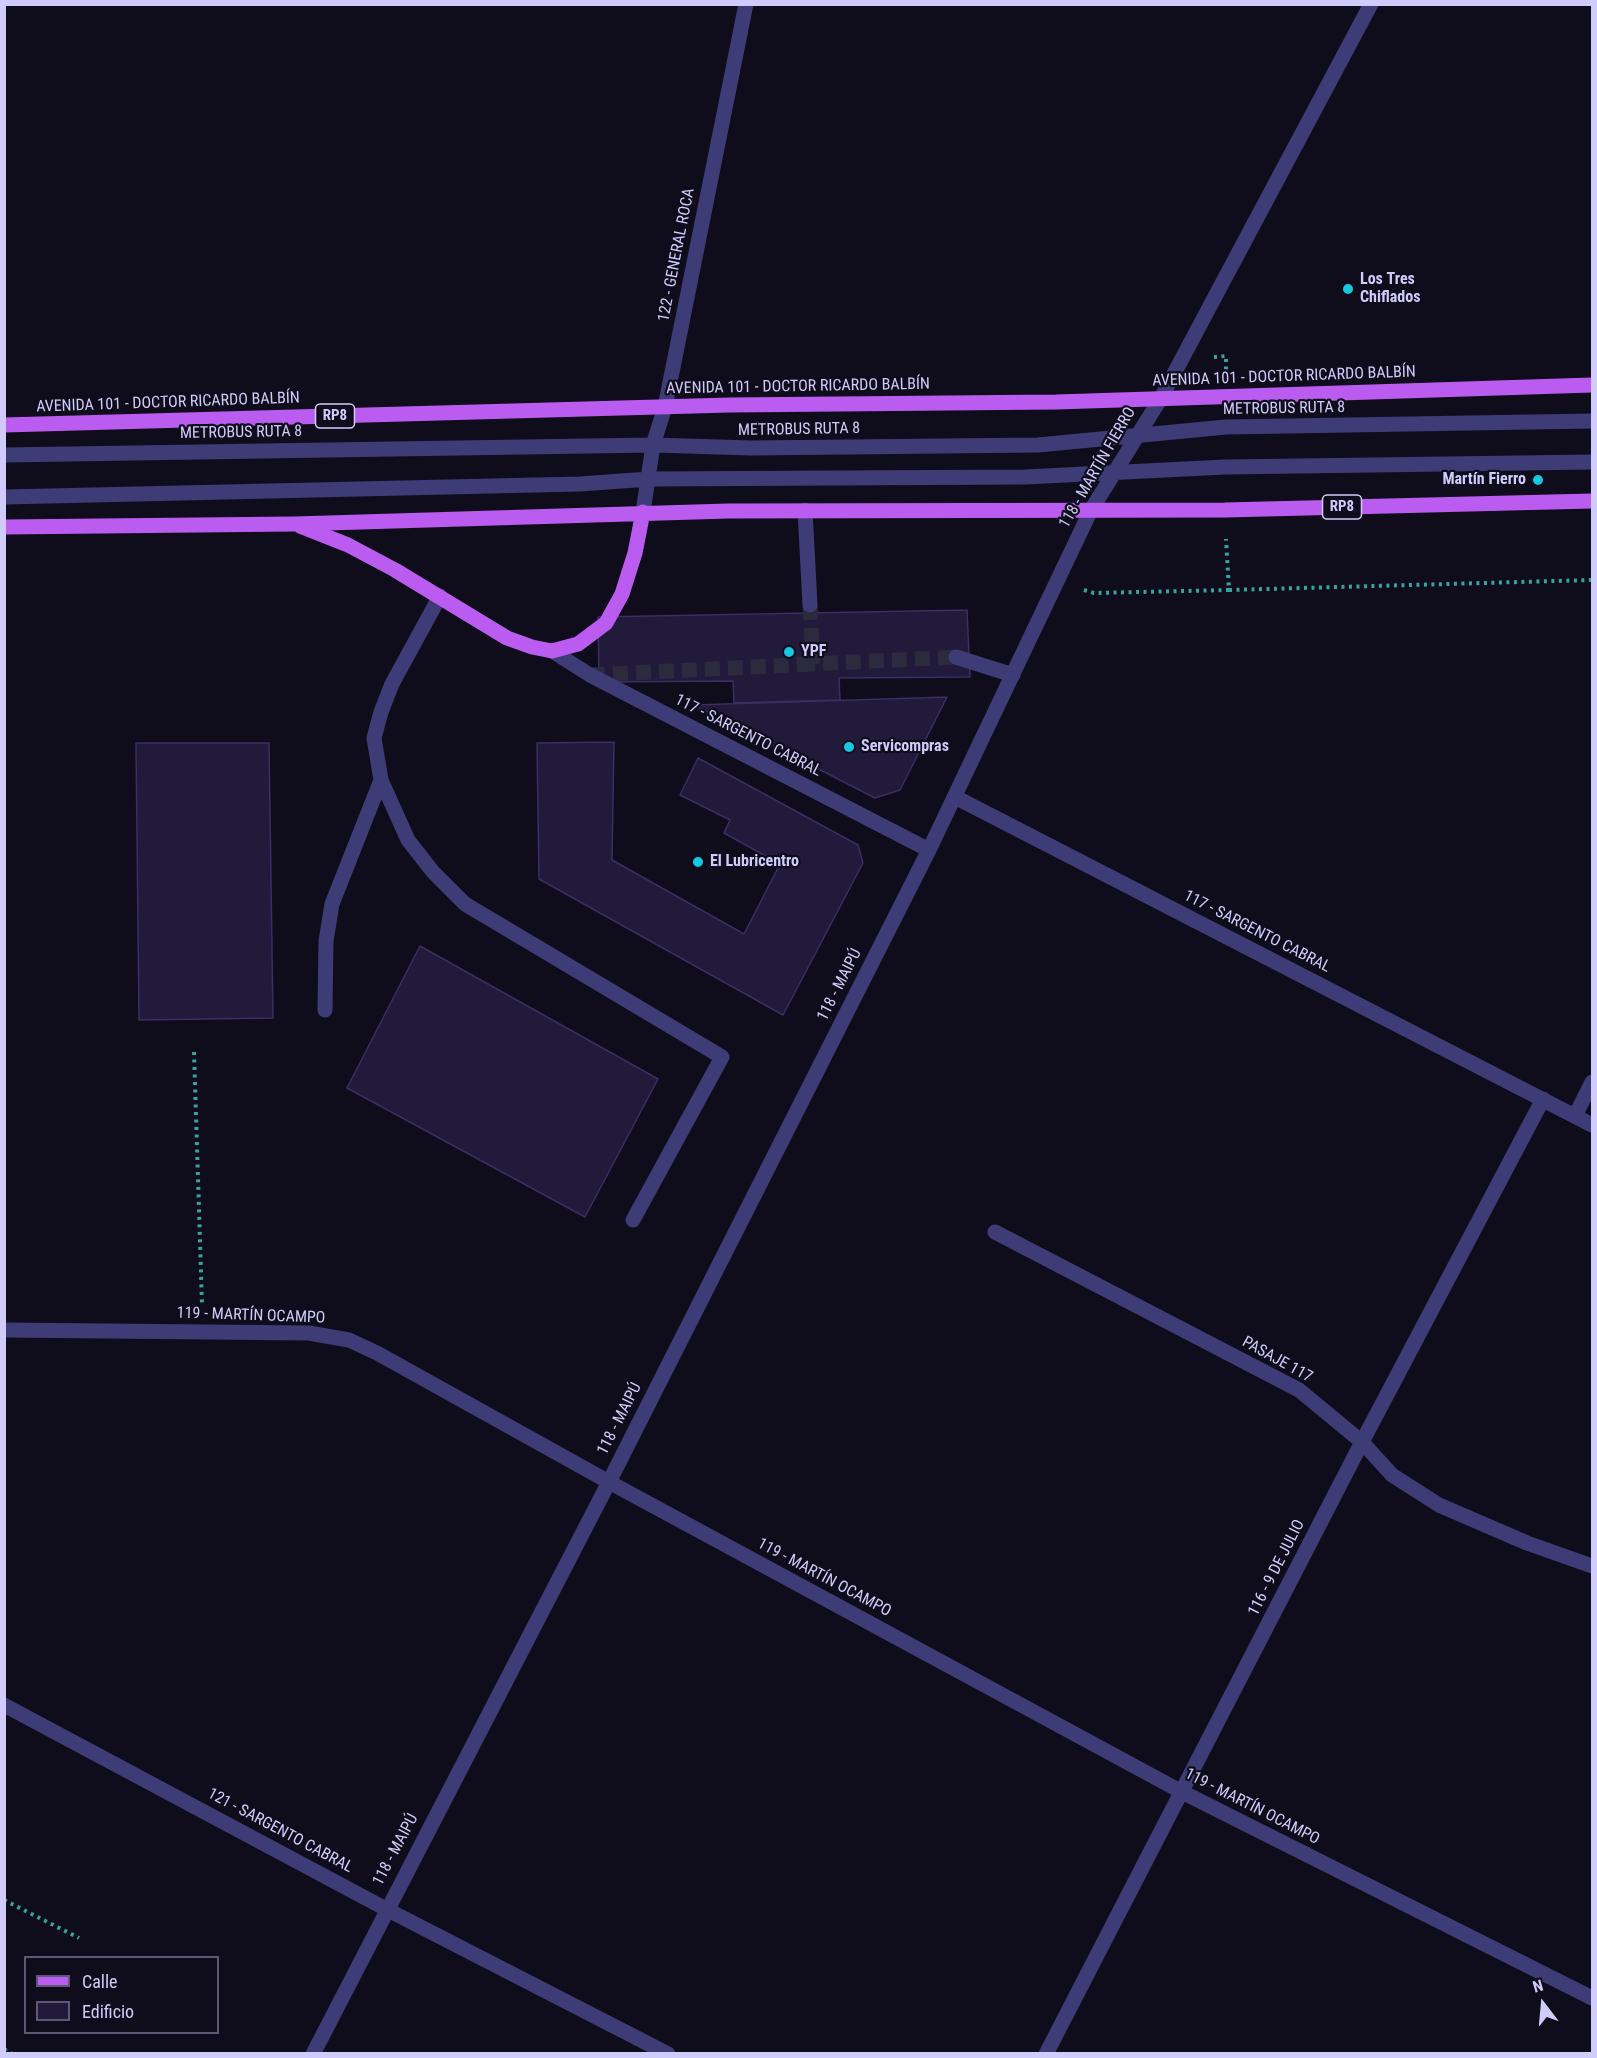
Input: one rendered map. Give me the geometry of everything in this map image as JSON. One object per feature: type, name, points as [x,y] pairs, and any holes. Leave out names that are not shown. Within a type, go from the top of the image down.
[{"type":"main road","name":"AVENIDA 101 - DOCTOR RICARDO BALBÍN","points":[[4,425],[665,407],[1056,402],[1593,386]]},
{"type":"main road","name":"RP8","points":[[4,527],[294,524],[643,512],[1225,510],[1593,501]]},
{"type":"main road","points":[[294,524],[348,545],[440,596],[507,638],[552,651],[578,644],[606,623],[622,594],[635,553],[643,512]]},
{"type":"street","name":"122 - GENERAL ROCA","points":[[643,512],[653,445],[665,407],[746,4]]},
{"type":"street","name":"118 - MARTÍN FIERRO","points":[[955,797],[1091,510],[1161,398],[1371,4]]},
{"type":"street","name":"METROBUS RUTA 8","points":[[4,455],[653,445],[751,448],[1015,445],[1242,427],[1593,421]]},
{"type":"street","points":[[4,497],[580,484],[649,479],[1025,477],[1225,467],[1593,462]]},
{"type":"street","points":[[805,510],[810,605]]},
{"type":"street","points":[[440,596],[392,684],[374,738],[381,780],[408,840],[433,872],[465,904],[722,1057],[633,1220]]},
{"type":"street","name":"117 - SARGENTO CABRAL","points":[[552,651],[590,675],[929,850]]},
{"type":"street","points":[[956,657],[1013,675]]},
{"type":"street","points":[[325,1010],[326,941],[332,904],[381,780]]},
{"type":"street","name":"117 - SARGENTO CABRAL","points":[[955,797],[1593,1125]]},
{"type":"street","name":"118 - MAIPÚ","points":[[313,2054],[386,1909],[609,1482],[955,797]]},
{"type":"street","points":[[1575,1116],[1593,1082]]},
{"type":"street","name":"116 - 9 DE JULIO","points":[[1046,2054],[1362,1442],[1543,1099]]},
{"type":"street","name":"PASAJE 117","points":[[995,1232],[1299,1390],[1362,1442],[1392,1475],[1439,1505],[1527,1544],[1593,1566]]},
{"type":"street","name":"119 - MARTÍN OCAMPO","points":[[4,1330],[309,1333],[349,1340],[378,1353],[609,1482],[1182,1792],[1593,1998]]},
{"type":"street","name":"121 - SARGENTO CABRAL","points":[[4,1705],[386,1909],[668,2054]]},
{"type":"path","points":[[1229,590],[1593,580]]},
{"type":"path","points":[[194,1052],[203,1332]]},
{"type":"path","points":[[4,1900],[79,1938]]},
{"type":"path","points":[[4,2049],[12,2054]]},
{"type":"building","points":[[967,610],[970,677],[839,678],[840,700],[734,703],[733,681],[599,682],[598,617]]},
{"type":"building","name":"Servicompras","points":[[947,697],[900,790],[875,798],[694,705]]},
{"type":"building","points":[[614,742],[612,860],[744,934],[780,864],[724,833],[730,820],[680,795],[698,758],[858,845],[863,863],[783,1015],[539,879],[537,743]]},
{"type":"building","points":[[136,743],[269,743],[273,1018],[139,1020]]},
{"type":"building","points":[[420,946],[658,1079],[585,1217],[347,1088]]},
{"type":"tunnel","points":[[810,605],[813,664],[956,657]]},
{"type":"tunnel","points":[[590,675],[813,664]]},
{"type":"place","name":"Los Tres Chiflados","points":[[1348,289]]},
{"type":"place","name":"Martín Fierro","points":[[1538,480]]},
{"type":"place","name":"YPF","points":[[789,652]]},
{"type":"place","name":"Servicompras","points":[[849,747]]},
{"type":"place","name":"El Lubricentro","points":[[698,862]]}]
